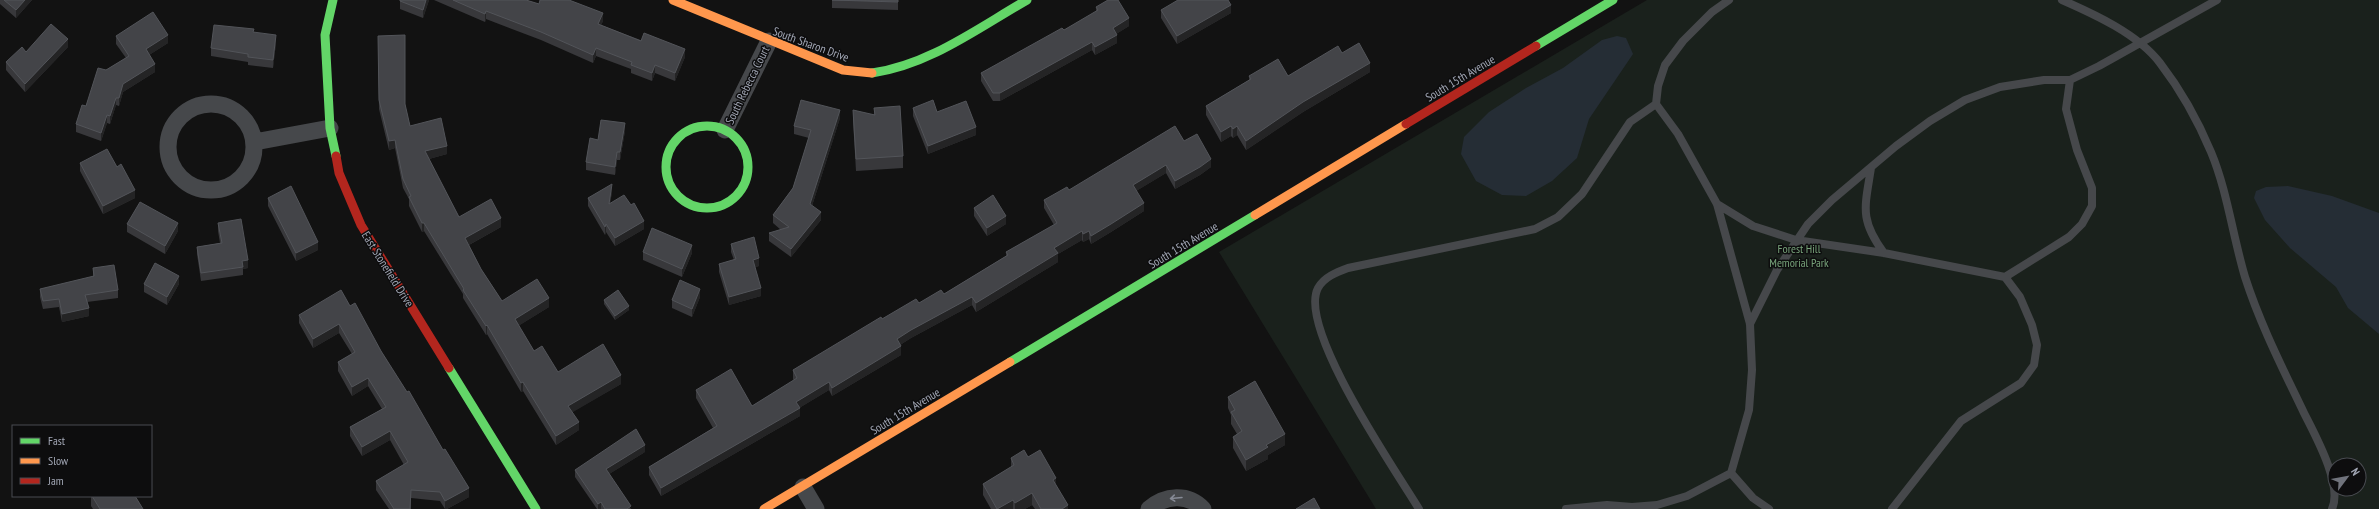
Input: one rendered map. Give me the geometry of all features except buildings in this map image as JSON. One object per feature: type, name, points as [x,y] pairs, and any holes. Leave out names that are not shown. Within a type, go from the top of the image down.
[{"type":"street","name":"East Stonefield Drive","points":[[333,0],[325,35],[330,128],[339,173],[361,225],[536,509]]},
{"type":"street","name":"South Sharon Drive","points":[[673,0],[769,41],[843,70],[872,73],[901,68],[942,49],[1027,0]]},
{"type":"street","name":"South 15th Avenue","points":[[766,508],[1613,0]]},
{"type":"street","name":"South Rebecca Court","points":[[725,130],[769,41]]},
{"type":"street","points":[[218,104],[231,109],[242,117],[251,129],[255,142],[254,157],[249,170],[239,181],[226,188],[212,191],[197,189],[185,182],[175,171],[169,157],[168,143],[172,129],[180,118],[191,109],[204,105],[218,104]]},
{"type":"street","name":"South Rebecca Court","points":[[711,126],[725,130],[736,137],[744,148],[748,161],[748,174],[744,186],[736,197],[719,207],[699,208],[687,204],[676,195],[669,182],[666,169],[668,155],[674,142],[684,133],[697,127],[711,126]]},
{"type":"street","points":[[255,142],[330,128]]},
{"type":"street","points":[[803,486],[816,509]]},
{"type":"street","points":[[1149,509],[1167,499],[1182,497],[1193,501],[1203,509]]},
{"type":"lane","points":[[1566,509],[1607,505],[1632,507],[1657,505],[1687,496],[1731,473],[1749,410],[1752,370],[1750,324],[1717,204],[1678,134],[1656,104],[1658,86],[1665,65],[1683,41],[1712,12],[1729,0]]},
{"type":"lane","points":[[2062,0],[2096,15],[2140,44],[2159,62],[2189,109],[2211,153],[2245,278],[2286,376],[2325,456],[2333,481],[2332,509]]},
{"type":"lane","points":[[1750,324],[1761,299],[1796,240],[1808,224],[1832,200],[1896,146],[1930,121],[1965,100],[2000,87],[2044,80],[2070,80],[2140,44],[2217,0]]},
{"type":"lane","points":[[1717,204],[1753,226],[1796,240],[1884,253],[2006,277],[2069,237],[2082,224],[2092,206],[2092,188],[2077,150],[2066,108],[2070,80]]},
{"type":"lane","points":[[1419,509],[1344,386],[1327,350],[1315,305],[1318,288],[1331,274],[1348,268],[1534,229],[1558,217],[1582,194],[1630,122],[1656,104]]},
{"type":"lane","points":[[1871,168],[1865,214],[1870,234],[1884,253]]},
{"type":"lane","points":[[1892,509],[1961,421],[2021,383],[2034,365],[2037,344],[2032,325],[2020,297],[2006,277]]},
{"type":"lane","points":[[1731,473],[1752,498],[1769,509]]},
{"type":"green space","name":"Forest Hill Memorial Park","points":[[1647,0],[2379,0],[2379,509],[1376,509],[1219,252]]},
{"type":"shaded area","points":[[1617,36],[1626,38],[1633,54],[1589,119],[1577,158],[1552,181],[1526,196],[1502,195],[1476,181],[1461,154],[1464,137],[1489,112],[1526,88],[1563,68],[1602,40]]},
{"type":"shaded area","points":[[2288,186],[2332,196],[2379,213],[2379,334],[2348,308],[2336,287],[2290,248],[2265,220],[2254,198],[2256,191],[2266,187]]},
{"type":"traffic: fast","points":[[333,0],[325,35],[330,128],[336,156]]},
{"type":"traffic: fast","points":[[872,73],[893,69],[933,54],[1027,0]]},
{"type":"traffic: fast","points":[[1536,46],[1613,0]]},
{"type":"traffic: fast","points":[[707,126],[723,129],[736,138],[745,151],[748,167],[745,183],[736,196],[723,205],[707,208],[691,205],[678,196],[669,183],[666,167],[669,151],[678,138],[691,129],[707,126]]},
{"type":"traffic: fast","points":[[1010,362],[1255,215]]},
{"type":"traffic: fast","points":[[449,368],[536,509]]},
{"type":"traffic: slow","points":[[673,0],[843,70],[872,73]]},
{"type":"traffic: slow","points":[[1255,215],[1406,124]]},
{"type":"traffic: slow","points":[[764,509],[1010,362]]},
{"type":"traffic: jam","points":[[1406,124],[1536,46]]},
{"type":"traffic: jam","points":[[336,156],[339,173],[361,225],[449,368]]}]
